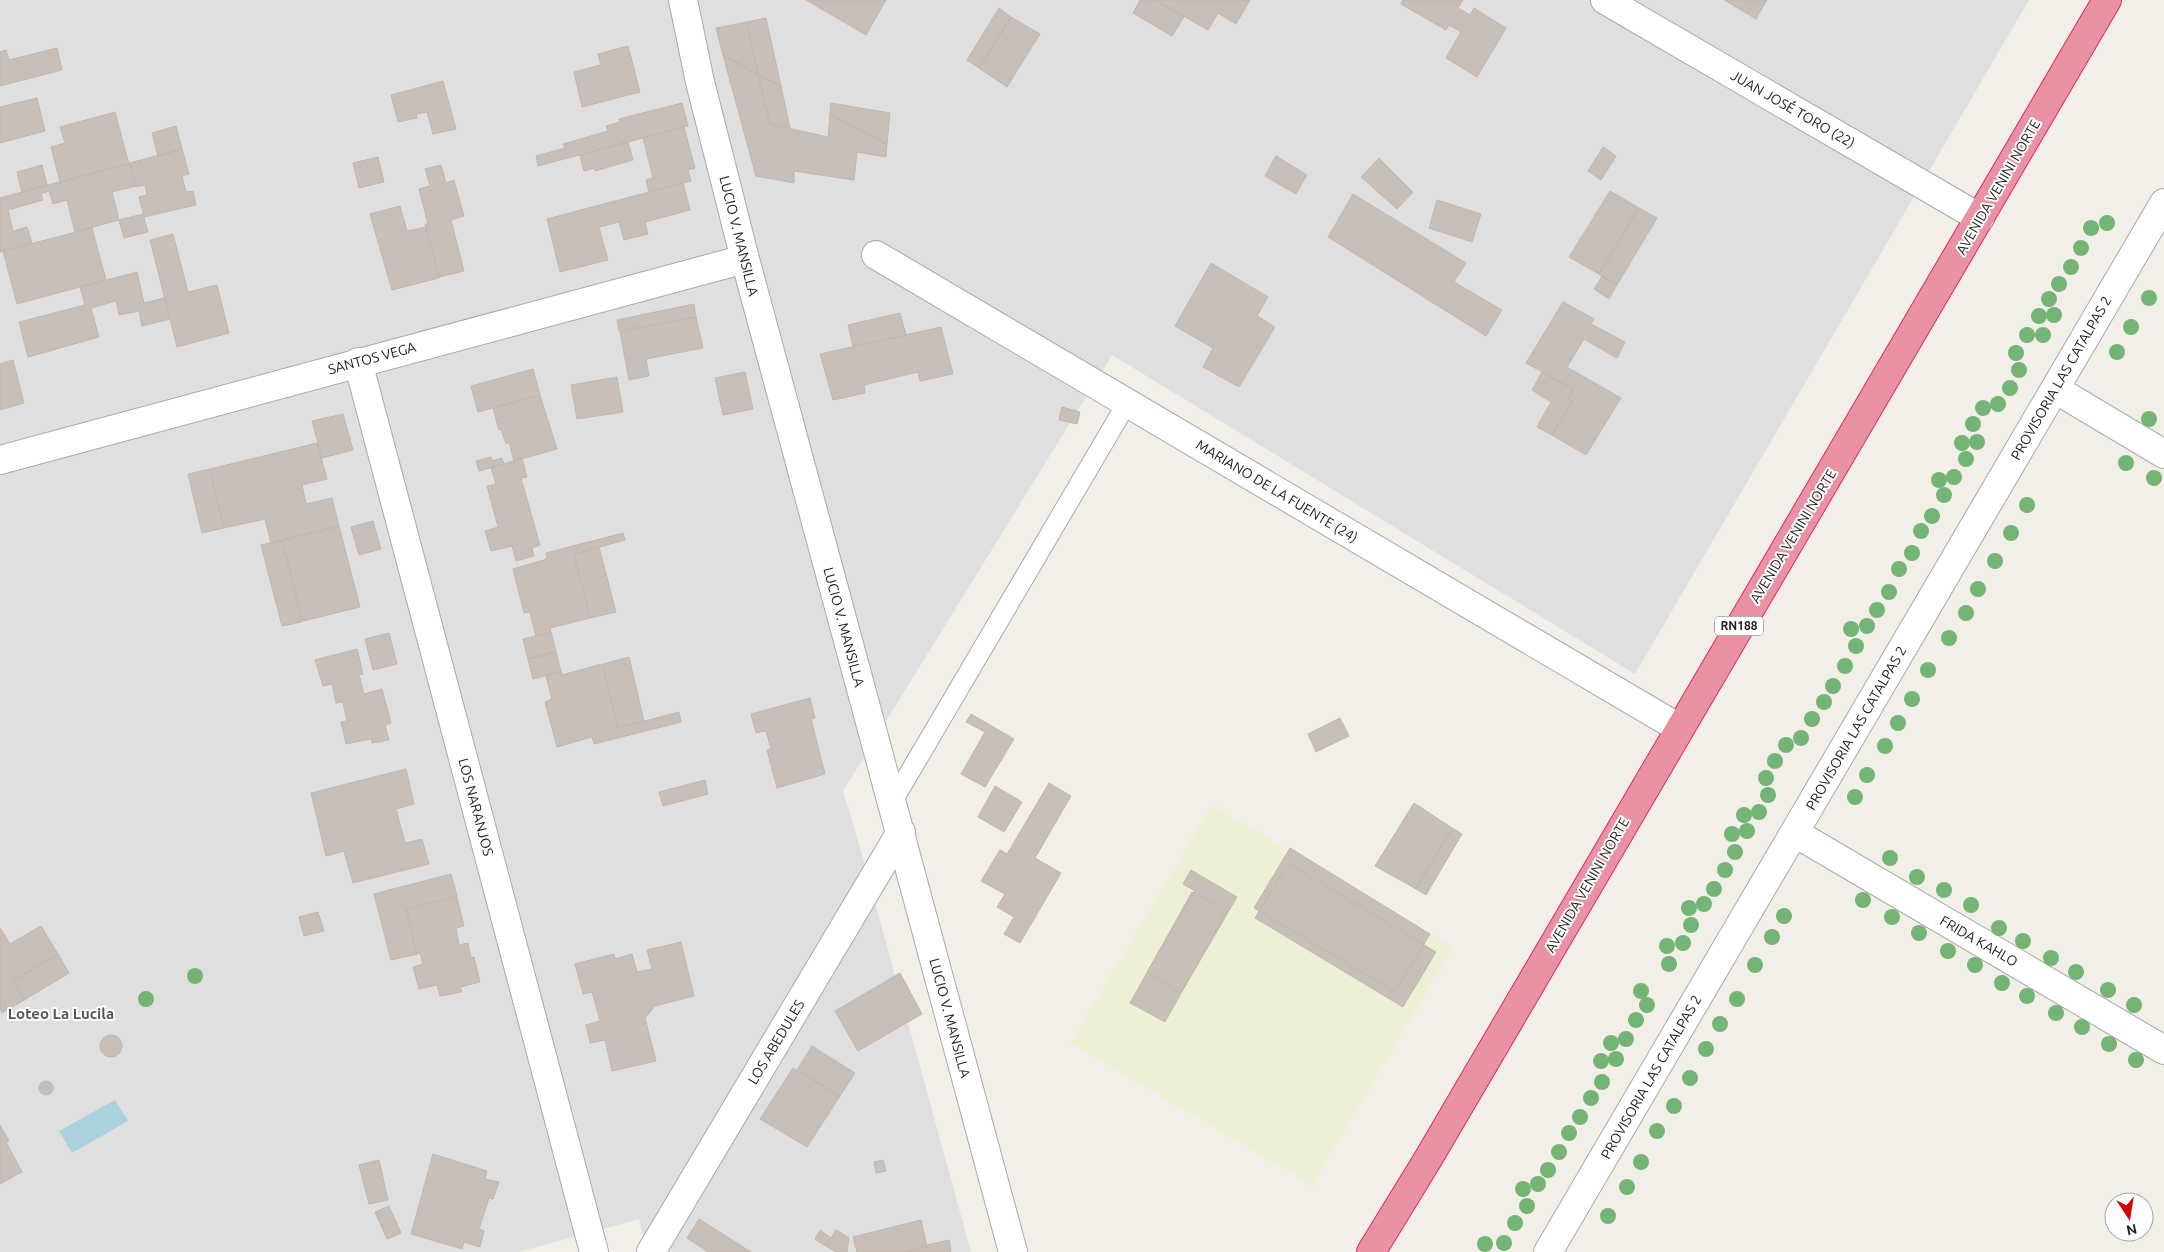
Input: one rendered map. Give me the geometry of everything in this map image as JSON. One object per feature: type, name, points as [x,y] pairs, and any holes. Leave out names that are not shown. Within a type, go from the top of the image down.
[{"type":"highway","name":"AVENIDA VENINI NORTE","points":[[1370,1252],[1428,1158],[2107,0]]},
{"type":"street","name":"LUCIO V. MANSILLA","points":[[683,0],[700,82],[745,259],[1012,1252]]},
{"type":"street","name":"JUAN JOSÉ TORO (22)","points":[[1605,0],[1980,218]]},
{"type":"street","name":"PROVISORIA LAS CATALPAS 2","points":[[1548,1252],[2164,203]]},
{"type":"street","name":"MARIANO DE LA FUENTE (24)","points":[[876,255],[1679,728]]},
{"type":"street","name":"SANTOS VEGA","points":[[0,460],[745,259]]},
{"type":"street","name":"LOS NARANJOS","points":[[358,362],[594,1252]]},
{"type":"street","points":[[2055,389],[2164,454]]},
{"type":"street","name":"LOS ABEDULES","points":[[651,1252],[900,832]]},
{"type":"street","name":"FRIDA KAHLO","points":[[1795,833],[2164,1050]]},
{"type":"lane","points":[[891,804],[1127,403]]},
{"type":"shaded area","points":[[0,0],[2029,0],[1635,674],[1112,355],[843,791],[971,1252],[647,1252],[639,1219],[519,1252],[0,1252]]},
{"type":"green space","points":[[1212,805],[1453,947],[1312,1185],[1071,1043]]},
{"type":"water","points":[[115,1100],[128,1121],[72,1153],[59,1131]]},
{"type":"building","points":[[806,0],[886,0],[866,35]]},
{"type":"building","points":[[1140,0],[1155,0],[1184,17],[1172,36],[1133,13]]},
{"type":"building","points":[[1155,0],[1250,0],[1236,24],[1218,13],[1208,30]]},
{"type":"building","points":[[1403,0],[1463,0],[1458,8],[1470,15],[1474,8],[1506,28],[1477,77],[1446,58],[1461,32],[1449,25],[1446,30],[1401,4]]},
{"type":"building","points":[[1724,0],[1767,0],[1756,19]]},
{"type":"building","points":[[999,8],[1011,17],[979,68],[967,60]]},
{"type":"building","points":[[1011,17],[1040,34],[1007,87],[979,68]]},
{"type":"building","points":[[766,18],[781,86],[758,75],[747,22]]},
{"type":"building","points":[[747,22],[758,74],[723,55],[716,28]]},
{"type":"building","points":[[628,46],[640,92],[582,107],[574,72],[601,65],[598,54]]},
{"type":"building","points":[[57,48],[62,70],[0,86],[0,52],[6,50],[9,60]]},
{"type":"building","points":[[723,55],[758,75],[770,124],[828,137],[830,114],[887,144],[886,157],[857,152],[854,180],[794,171],[794,183],[756,176]]},
{"type":"building","points":[[758,75],[781,86],[790,128],[770,124]]},
{"type":"building","points":[[443,81],[456,129],[433,134],[427,112],[416,114],[417,118],[398,122],[391,95]]},
{"type":"building","points":[[37,98],[45,131],[0,143],[0,107]]},
{"type":"building","points":[[682,103],[688,126],[538,166],[536,156],[565,148],[563,144],[608,131],[606,126],[620,122],[619,119]]},
{"type":"building","points":[[831,103],[890,113],[887,144],[830,114]]},
{"type":"building","points":[[115,112],[129,164],[60,182],[51,147],[65,143],[60,127]]},
{"type":"building","points":[[176,126],[182,149],[158,156],[152,133]]},
{"type":"building","points":[[684,127],[695,168],[688,170],[691,181],[649,192],[646,180],[653,178],[643,138]]},
{"type":"building","points":[[628,142],[633,160],[595,171],[594,168],[584,171],[580,155]]},
{"type":"building","points":[[1603,147],[1616,156],[1601,180],[1588,171]]},
{"type":"building","points":[[182,149],[189,174],[182,176],[186,192],[193,191],[196,205],[144,217],[139,197],[147,195],[145,185],[136,187],[130,163]]},
{"type":"building","points":[[1276,156],[1307,175],[1296,194],[1265,176]]},
{"type":"building","points":[[378,157],[384,182],[359,188],[353,163]]},
{"type":"building","points":[[1379,158],[1413,192],[1397,209],[1361,177]]},
{"type":"building","points":[[130,163],[136,186],[112,192],[119,220],[75,232],[67,200],[53,204],[49,191],[41,194],[43,200],[8,210],[13,231],[27,227],[32,243],[0,252],[0,198]]},
{"type":"building","points":[[42,165],[47,185],[22,192],[17,172]]},
{"type":"building","points":[[441,165],[446,183],[454,180],[464,216],[451,220],[464,271],[439,277],[425,224],[428,224],[419,189],[430,186],[425,169]]},
{"type":"building","points":[[683,183],[690,210],[645,222],[648,234],[624,240],[619,222],[599,227],[608,260],[560,272],[547,219]]},
{"type":"building","points":[[1610,191],[1639,208],[1599,274],[1569,257]]},
{"type":"building","points":[[1353,194],[1466,263],[1454,282],[1502,310],[1486,336],[1328,237]]},
{"type":"building","points":[[1437,200],[1481,214],[1472,242],[1429,228]]},
{"type":"building","points":[[400,206],[407,231],[426,227],[439,278],[392,290],[370,214]]},
{"type":"building","points":[[1639,208],[1657,218],[1617,285],[1599,274]]},
{"type":"building","points":[[143,214],[148,232],[124,238],[119,220]]},
{"type":"building","points":[[92,228],[106,280],[17,304],[3,251]]},
{"type":"building","points":[[173,234],[188,292],[217,285],[229,333],[177,347],[150,240]]},
{"type":"building","points":[[1211,263],[1268,297],[1257,316],[1275,327],[1239,387],[1203,367],[1213,348],[1175,326]]},
{"type":"building","points":[[137,272],[144,303],[164,298],[170,319],[142,326],[139,311],[119,315],[116,301],[91,308],[99,337],[28,357],[19,322],[85,305],[80,287]]},
{"type":"building","points":[[1602,276],[1617,285],[1609,299],[1594,289]]},
{"type":"building","points":[[1563,302],[1594,319],[1591,324],[1625,342],[1617,358],[1584,339],[1567,367],[1621,398],[1586,455],[1552,435],[1573,401],[1568,399],[1573,389],[1526,363]]},
{"type":"building","points":[[694,304],[696,317],[619,331],[617,320]]},
{"type":"building","points":[[900,313],[906,335],[853,346],[848,325]]},
{"type":"building","points":[[696,317],[703,348],[646,359],[649,376],[629,380],[620,332]]},
{"type":"building","points":[[941,327],[953,374],[920,381],[918,372],[864,385],[865,393],[833,400],[820,354]]},
{"type":"building","points":[[13,360],[24,403],[0,410],[0,364]]},
{"type":"building","points":[[533,369],[540,395],[478,412],[471,386]]},
{"type":"building","points":[[745,372],[753,409],[723,415],[715,378]]},
{"type":"building","points":[[1542,372],[1573,389],[1568,399],[1573,401],[1552,435],[1537,427],[1551,402],[1532,390]]},
{"type":"building","points":[[617,377],[623,412],[577,419],[571,385]]},
{"type":"building","points":[[540,395],[557,449],[514,461],[509,442],[506,444],[501,429],[499,430],[493,408]]},
{"type":"building","points":[[1062,407],[1080,412],[1077,424],[1059,420]]},
{"type":"building","points":[[343,414],[353,450],[322,458],[312,421]]},
{"type":"building","points":[[317,443],[327,479],[302,485],[306,504],[332,498],[339,526],[271,543],[265,519],[224,528],[210,469]]},
{"type":"building","points":[[491,457],[492,461],[502,458],[504,464],[479,471],[476,461]]},
{"type":"building","points":[[522,458],[527,477],[521,478],[540,545],[532,548],[534,556],[516,561],[512,546],[491,551],[485,531],[498,527],[487,486],[496,484],[491,468]]},
{"type":"building","points":[[210,469],[224,528],[202,533],[188,474]]},
{"type":"building","points":[[373,521],[381,549],[359,555],[351,527]]},
{"type":"building","points":[[339,526],[360,607],[303,621],[282,540]]},
{"type":"building","points":[[623,533],[625,540],[574,554],[590,618],[550,628],[551,632],[536,636],[530,612],[524,613],[513,569],[547,559],[546,553]]},
{"type":"building","points":[[282,540],[302,622],[282,626],[261,545]]},
{"type":"building","points":[[599,547],[616,612],[590,618],[574,555]]},
{"type":"building","points":[[551,632],[556,652],[528,659],[523,639]]},
{"type":"building","points":[[389,633],[397,664],[373,670],[365,639]]},
{"type":"building","points":[[357,649],[363,674],[359,675],[364,694],[382,689],[391,723],[385,725],[389,740],[372,743],[371,739],[346,744],[341,722],[347,721],[343,702],[336,703],[332,684],[323,686],[315,660]]},
{"type":"building","points":[[556,652],[561,672],[533,679],[528,659]]},
{"type":"building","points":[[629,657],[644,721],[618,728],[603,664]]},
{"type":"building","points":[[602,664],[618,728],[679,712],[681,722],[594,744],[592,737],[557,747],[545,702],[552,699],[546,676],[561,672],[562,675]]},
{"type":"building","points":[[810,698],[815,718],[811,719],[825,774],[777,788],[767,750],[771,749],[766,731],[756,733],[751,714]]},
{"type":"building","points":[[971,714],[1014,739],[985,787],[961,774],[985,732],[966,722]]},
{"type":"building","points":[[1340,718],[1349,736],[1316,752],[1308,734]]},
{"type":"building","points":[[406,769],[414,804],[396,809],[405,843],[422,839],[429,864],[353,883],[344,851],[326,856],[311,793]]},
{"type":"building","points":[[705,780],[708,794],[663,806],[659,792]]},
{"type":"building","points":[[1049,783],[1071,796],[1035,858],[1061,873],[1020,943],[1004,934],[1014,917],[997,907],[1005,894],[981,881],[1000,850],[1007,854]]},
{"type":"building","points":[[995,786],[1022,802],[1004,832],[978,817]]},
{"type":"building","points":[[1414,803],[1452,828],[1416,889],[1375,866]]},
{"type":"building","points":[[1452,828],[1462,834],[1426,895],[1416,889]]},
{"type":"building","points":[[1290,848],[1430,934],[1395,992],[1254,908]]},
{"type":"building","points":[[1288,863],[1436,952],[1403,1007],[1255,918]]},
{"type":"building","points":[[1191,870],[1237,897],[1181,993],[1147,972],[1195,891],[1183,884]]},
{"type":"building","points":[[451,874],[457,896],[406,909],[417,954],[391,960],[374,894]]},
{"type":"building","points":[[1192,892],[1227,911],[1165,1022],[1130,1003]]},
{"type":"building","points":[[457,897],[464,926],[456,928],[459,945],[468,943],[471,958],[474,957],[480,982],[460,987],[462,992],[440,996],[437,985],[419,989],[413,967],[423,964],[420,953],[417,954],[406,909]]},
{"type":"building","points":[[318,912],[324,931],[304,936],[299,917]]},
{"type":"building","points":[[41,926],[58,954],[13,981],[24,1000],[2,1013],[0,1008],[0,929],[10,944]]},
{"type":"building","points":[[681,942],[694,996],[655,1006],[645,1018],[656,1061],[612,1071],[605,1040],[590,1043],[586,1025],[600,1021],[592,992],[583,994],[575,964],[614,954],[615,959],[632,954],[637,972],[652,969],[647,950]]},
{"type":"building","points":[[58,954],[69,973],[24,1000],[13,981]]},
{"type":"building","points":[[900,973],[922,1014],[858,1051],[835,1011]]},
{"type":"building","points":[[111,1035],[119,1038],[122,1046],[119,1054],[111,1057],[103,1054],[100,1046],[103,1038]]},
{"type":"building","points":[[812,1046],[855,1073],[840,1096],[797,1070]]},
{"type":"building","points":[[793,1068],[840,1096],[807,1147],[760,1119]]},
{"type":"building","points":[[43,1081],[49,1081],[53,1088],[49,1095],[43,1095],[39,1091],[39,1085]]},
{"type":"building","points":[[0,1125],[9,1141],[6,1142],[22,1172],[0,1184]]},
{"type":"building","points":[[433,1154],[487,1171],[485,1179],[499,1182],[493,1199],[489,1198],[479,1229],[484,1231],[480,1247],[464,1242],[462,1249],[411,1234]]},
{"type":"building","points":[[379,1160],[388,1200],[369,1204],[359,1165]]},
{"type":"building","points":[[883,1160],[886,1171],[876,1173],[874,1162]]},
{"type":"building","points":[[389,1206],[401,1233],[387,1239],[375,1212]]},
{"type":"building","points":[[699,1219],[751,1252],[708,1252],[687,1238]]},
{"type":"building","points":[[921,1220],[927,1247],[907,1252],[857,1252],[853,1237]]},
{"type":"building","points":[[820,1230],[831,1238],[825,1246],[815,1239]]},
{"type":"building","points":[[836,1230],[849,1238],[847,1252],[836,1252],[826,1246]]},
{"type":"building","points":[[949,1240],[951,1252],[907,1252],[927,1247],[927,1245]]},
{"type":"district","name":"Loteo La Lucila","points":[[61,1014]]}]
